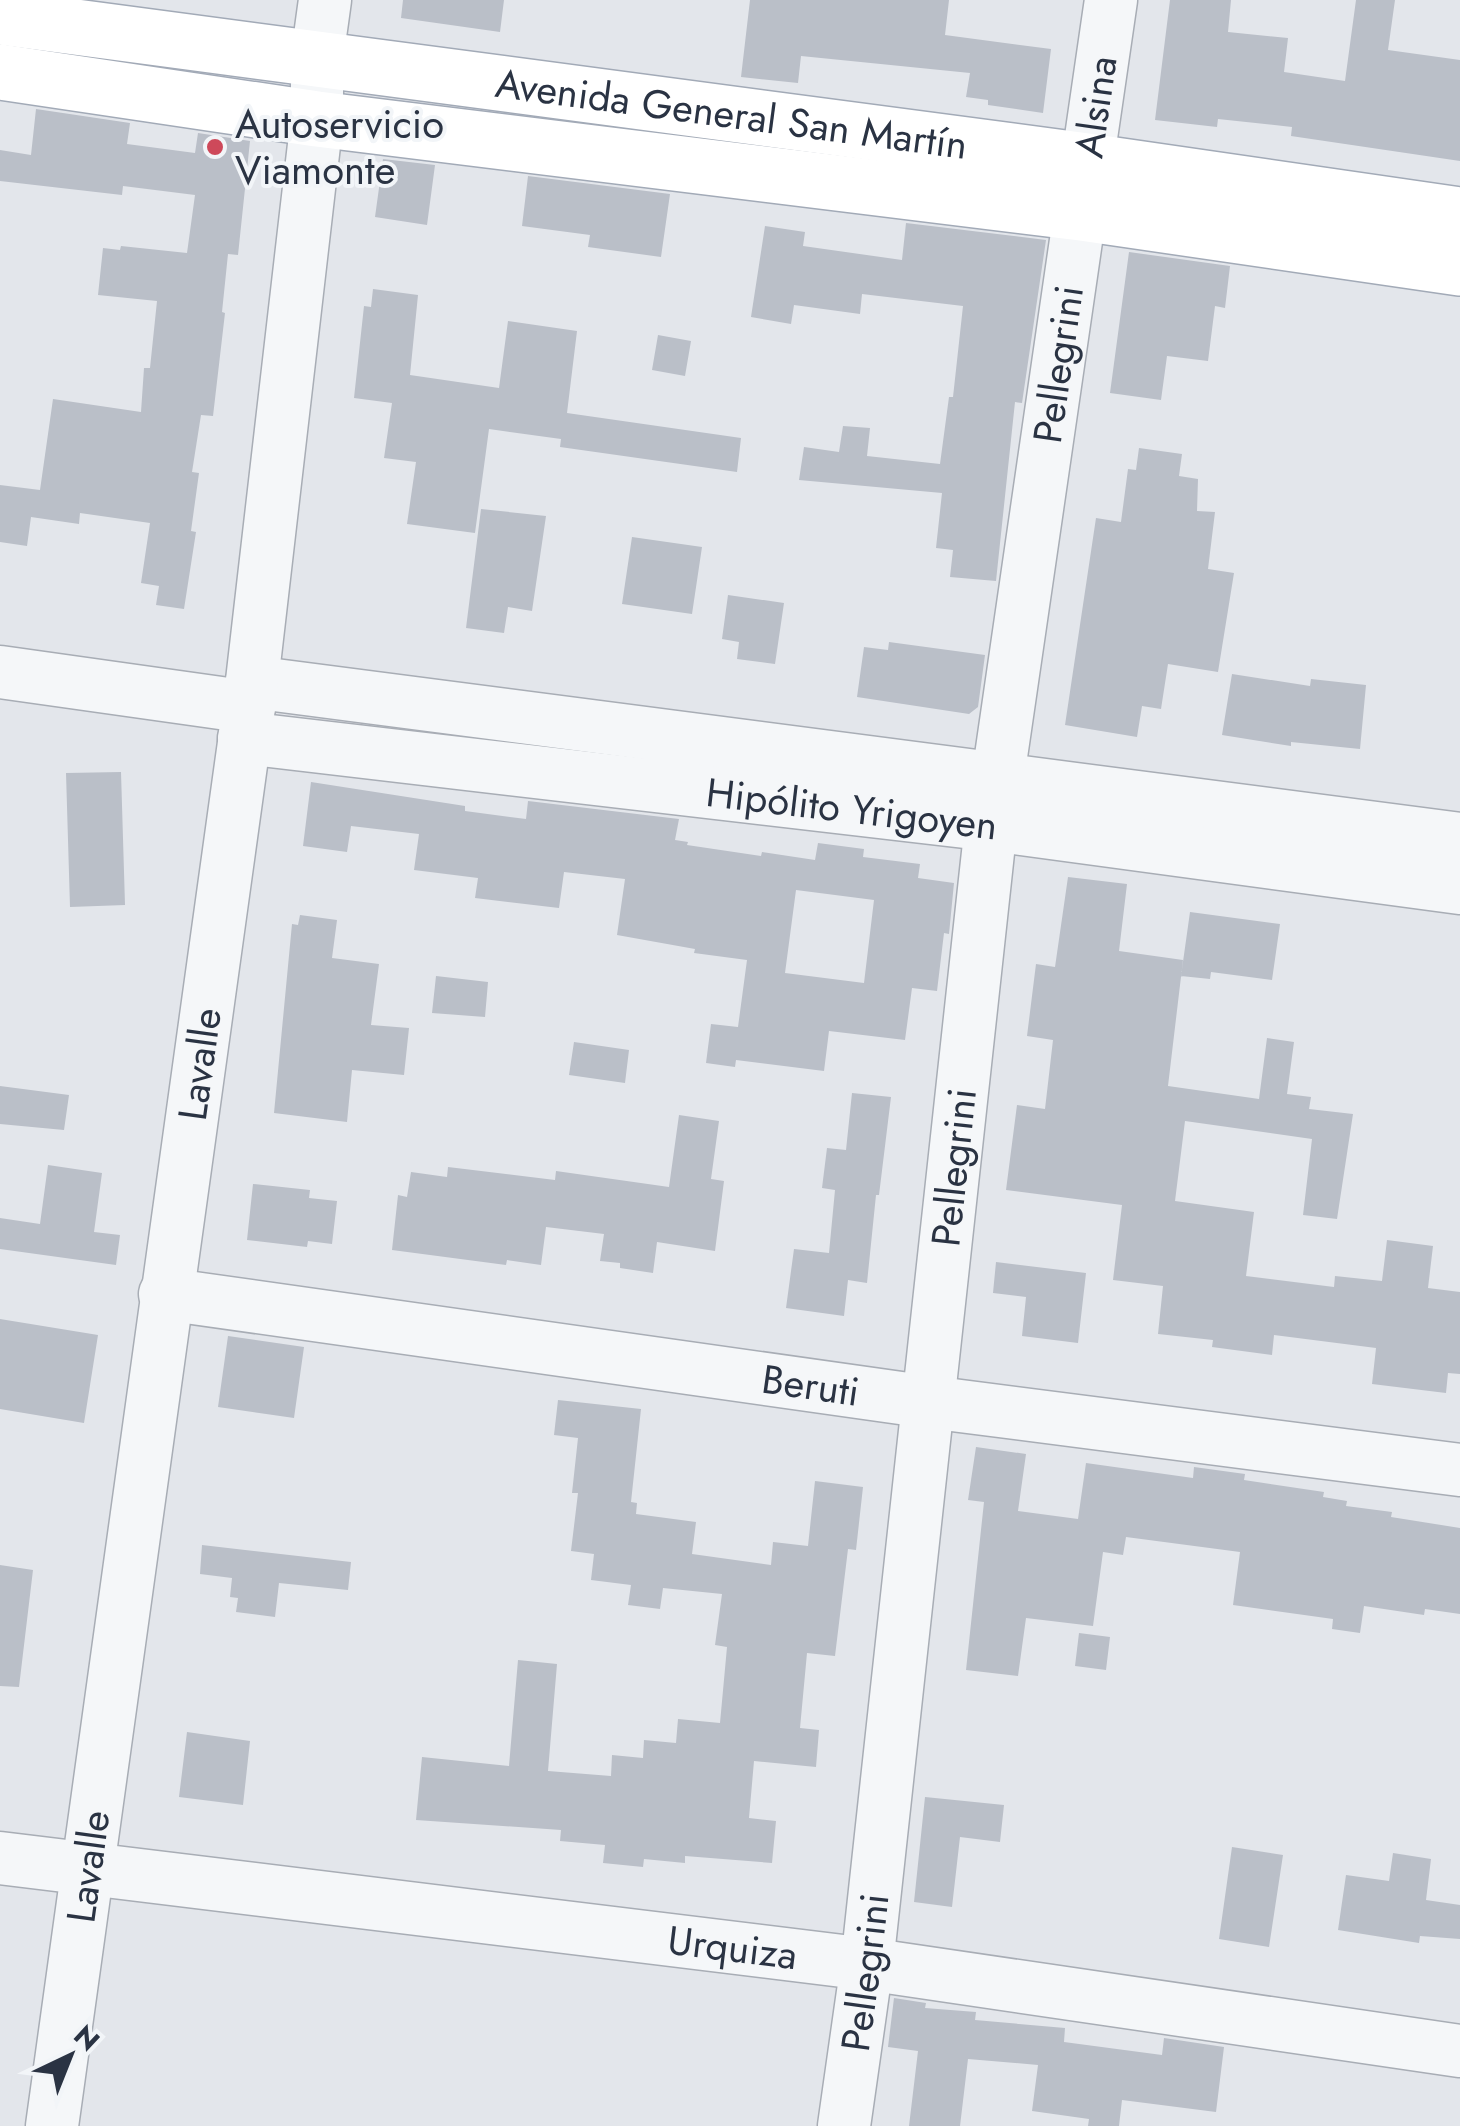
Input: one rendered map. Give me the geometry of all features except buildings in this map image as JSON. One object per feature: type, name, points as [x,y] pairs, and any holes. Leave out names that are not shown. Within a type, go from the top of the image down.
[{"type":"main road","name":"Avenida General San Martín","points":[[0,17],[316,58],[1084,187],[1460,268]]},
{"type":"main road","name":"Avenida General San Martín","points":[[0,72],[318,119],[1084,187],[1460,215]]},
{"type":"street","name":"Lavalle","points":[[52,2126],[248,709],[318,119],[316,58],[324,0]]},
{"type":"street","name":"Alsina","points":[[1084,187],[1112,0]]},
{"type":"street","name":"Pellegrini","points":[[844,2126],[867,1964],[994,801],[1084,187]]},
{"type":"street","name":"Hipólito Yrigoyen","points":[[0,672],[248,709],[994,801],[1460,839]]},
{"type":"street","name":"Hipólito Yrigoyen","points":[[994,801],[1460,888]]},
{"type":"street","name":"Beruti","points":[[165,1294],[929,1402],[1460,1470]]},
{"type":"street","name":"Urquiza","points":[[0,1858],[867,1964],[1460,2050]]},
{"type":"place","name":"Autoservicio Viamonte","points":[[215,147]]}]
